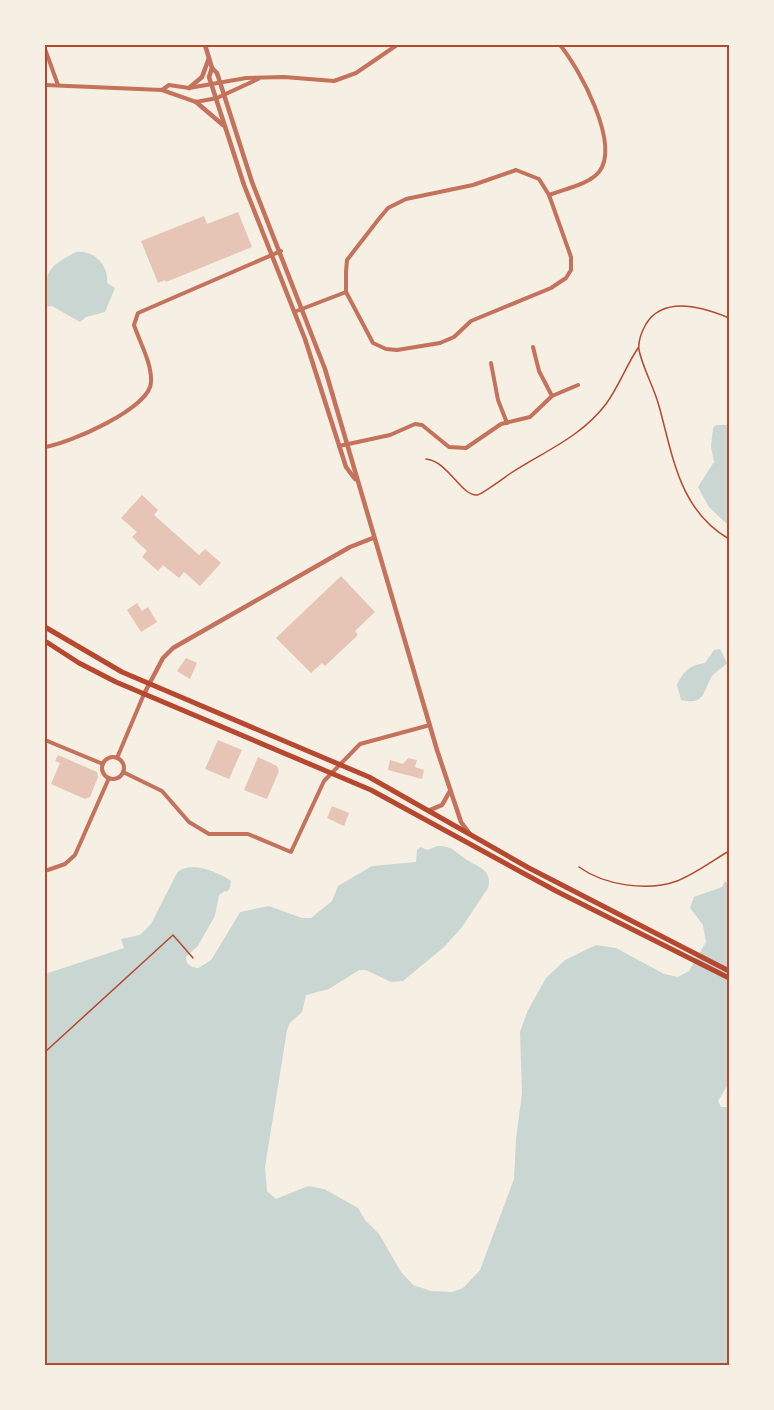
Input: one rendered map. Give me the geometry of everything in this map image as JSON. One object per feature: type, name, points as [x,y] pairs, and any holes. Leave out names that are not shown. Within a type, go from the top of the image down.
[{"type":"main road","points":[[45,627],[122,672],[342,763],[729,978]]},
{"type":"main road","points":[[45,641],[88,668],[144,694],[378,793],[556,891],[691,956],[729,971]]},
{"type":"street","points":[[205,45],[252,182],[302,309],[348,444],[356,482],[450,791],[461,822],[471,835]]},
{"type":"street","points":[[162,90],[170,86],[189,88],[262,77],[334,81],[356,73],[397,45]]},
{"type":"street","points":[[549,195],[592,178],[600,171],[606,159],[604,138],[590,98],[560,45]]},
{"type":"street","points":[[45,49],[58,85]]},
{"type":"street","points":[[189,88],[202,77],[209,58]]},
{"type":"street","points":[[212,68],[209,77],[244,185],[294,312],[345,466],[356,482]]},
{"type":"street","points":[[196,102],[217,98],[262,77]]},
{"type":"street","points":[[45,86],[162,90],[196,102],[226,128]]},
{"type":"street","points":[[516,170],[529,173],[539,179],[549,195],[571,256],[571,270],[566,278],[551,288],[471,321],[447,341],[414,349],[386,350],[378,346],[369,337],[346,292],[346,260],[378,220],[396,203],[422,194],[473,185],[516,170]]},
{"type":"street","points":[[45,447],[81,436],[137,405],[147,396],[152,383],[148,363],[134,325],[138,313],[280,251]]},
{"type":"street","points":[[294,312],[346,292]]},
{"type":"street","points":[[533,347],[539,371],[552,396]]},
{"type":"street","points":[[490,363],[498,400],[507,423]]},
{"type":"street","points":[[339,446],[390,435],[416,424],[422,425],[449,447],[466,448],[494,428],[530,417],[552,396],[578,385]]},
{"type":"street","points":[[117,758],[149,684],[163,658],[173,648],[350,548],[373,538]]},
{"type":"street","points":[[123,772],[162,791],[189,822],[209,834],[248,834],[291,852],[324,781],[365,741],[430,725]]},
{"type":"street","points":[[45,740],[103,764]]},
{"type":"street","points":[[109,758],[117,758],[123,766],[123,772],[118,777],[109,778],[103,773],[103,764],[109,758]]},
{"type":"street","points":[[45,872],[69,861],[77,851],[109,778]]},
{"type":"street","points":[[430,810],[442,805],[450,791]]},
{"type":"path","points":[[426,459],[441,464],[468,492],[482,494],[496,482],[562,445],[591,422],[614,393],[639,347],[648,322],[665,308],[682,306],[729,318]]},
{"type":"path","points":[[639,347],[658,404],[674,467],[684,490],[710,525],[729,539]]},
{"type":"path","points":[[579,867],[607,880],[652,886],[676,882],[729,851]]},
{"type":"path","points":[[45,1052],[173,935],[193,958]]},
{"type":"shaded area","points":[[76,252],[89,253],[99,260],[106,270],[107,283],[115,288],[105,312],[86,317],[80,322],[52,306],[45,307],[45,286],[48,273],[58,263]]},
{"type":"shaded area","points":[[716,425],[729,425],[729,526],[709,507],[698,487],[714,462],[711,446],[713,428]]},
{"type":"shaded area","points":[[720,649],[727,663],[712,676],[702,696],[695,701],[681,700],[677,685],[682,676],[691,667],[705,663],[714,650]]},
{"type":"shaded area","points":[[437,846],[450,848],[484,870],[489,877],[488,888],[462,927],[444,947],[403,981],[391,982],[366,970],[359,970],[329,989],[306,995],[302,1012],[290,1023],[287,1030],[265,1167],[267,1191],[276,1199],[308,1186],[324,1189],[358,1208],[365,1220],[379,1234],[401,1272],[413,1285],[431,1291],[452,1292],[463,1288],[480,1270],[514,1179],[522,1093],[520,1032],[528,1010],[546,978],[565,960],[596,945],[616,948],[664,974],[678,977],[689,971],[706,942],[703,925],[690,908],[694,897],[722,887],[725,881],[729,885],[729,1083],[718,1101],[721,1107],[729,1107],[729,1365],[45,1365],[45,974],[124,948],[121,939],[140,935],[151,924],[177,873],[183,869],[196,867],[204,869],[231,881],[230,888],[218,902],[215,916],[198,946],[186,957],[187,963],[198,968],[211,960],[240,912],[269,906],[302,918],[311,918],[332,901],[338,886],[372,866],[416,862],[417,850],[420,847],[428,850]]},
{"type":"pier","points":[[225,891],[230,893],[222,897],[217,918],[200,948],[189,958],[193,964],[198,965],[209,958],[238,910],[257,904],[263,906],[240,912],[211,960],[198,968],[192,967],[187,963],[186,957],[198,946],[215,916],[219,895]]},
{"type":"building","points":[[238,212],[252,247],[166,282],[165,280],[158,283],[141,241],[204,216],[207,224]]},
{"type":"building","points":[[142,495],[158,510],[154,515],[199,555],[205,549],[221,563],[200,586],[184,572],[179,578],[163,565],[158,571],[142,557],[147,551],[132,537],[137,532],[121,518]]},
{"type":"building","points":[[341,576],[375,612],[355,631],[358,635],[325,666],[322,663],[311,673],[276,638]]},
{"type":"building","points":[[137,603],[142,611],[148,607],[157,622],[141,632],[127,610]]},
{"type":"building","points":[[186,658],[197,663],[190,679],[177,671]]},
{"type":"building","points":[[218,740],[242,750],[229,779],[205,769]]},
{"type":"building","points":[[58,755],[97,772],[98,777],[90,797],[85,799],[51,784],[60,763],[55,761]]},
{"type":"building","points":[[258,757],[277,766],[279,771],[267,799],[244,790]]},
{"type":"building","points":[[408,758],[417,760],[415,767],[424,770],[422,779],[388,770],[390,760],[403,764]]},
{"type":"building","points":[[332,806],[349,813],[344,826],[327,818]]}]
